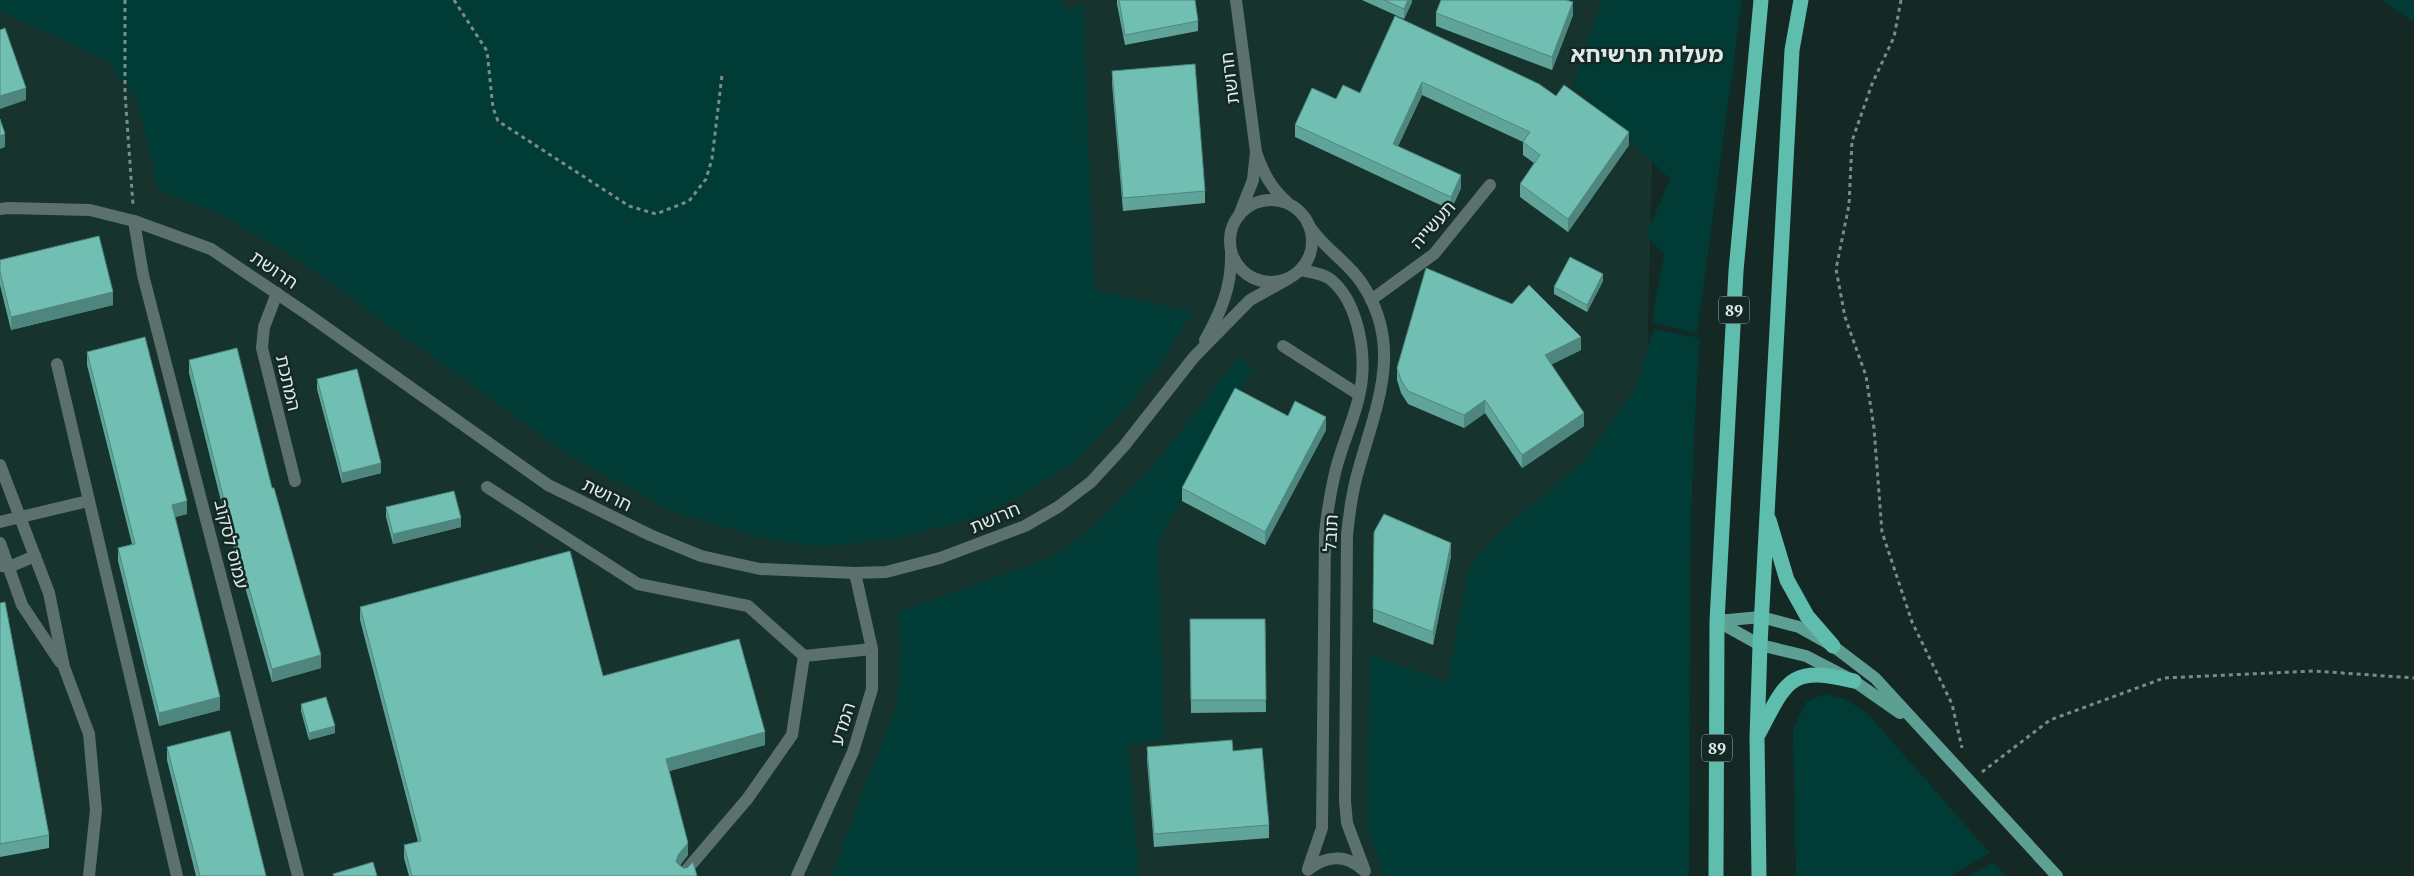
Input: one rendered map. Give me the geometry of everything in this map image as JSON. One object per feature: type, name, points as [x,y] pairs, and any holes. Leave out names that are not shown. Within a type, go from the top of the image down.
[{"type":"highway","name":"89","points":[[1716,876],[1717,621],[1736,271],[1761,0]]},
{"type":"highway","name":"89","points":[[1759,876],[1757,736],[1765,509],[1792,50],[1801,0]]},
{"type":"highway","points":[[1765,509],[1787,580],[1806,616],[1833,646]]},
{"type":"highway","points":[[1757,736],[1782,691],[1792,680],[1809,674],[1831,675],[1854,681]]},
{"type":"main road","points":[[1717,621],[1761,617],[1799,627],[1833,646],[1875,678],[2058,876]]},
{"type":"main road","points":[[1717,621],[1760,645],[1806,656],[1854,681],[1921,727]]},
{"type":"street","name":"חרושת","points":[[1236,0],[1256,152],[1266,178],[1274,190],[1291,205]]},
{"type":"street","name":"חרושת","points":[[1239,215],[1253,180],[1256,152]]},
{"type":"street","name":"תעשייה","points":[[1371,300],[1434,254],[1490,185]]},
{"type":"street","points":[[1269,200],[1291,205],[1301,213],[1308,224],[1312,236],[1312,248],[1308,260],[1300,270],[1288,279],[1277,282],[1264,282],[1252,278],[1242,271],[1235,261],[1231,249],[1232,231],[1239,215],[1248,208],[1269,200]]},
{"type":"street","name":"חרושת","points":[[0,209],[90,210],[134,221],[210,249],[277,293],[548,485],[642,531],[701,556],[760,568],[855,573],[886,572],[940,558],[1025,526],[1058,507],[1091,482],[1194,357],[1250,300],[1288,279]]},
{"type":"street","name":"עמוס לסקוב","points":[[134,221],[143,275],[298,876]]},
{"type":"street","name":"תובל","points":[[1308,224],[1317,238],[1344,262],[1361,282],[1371,300],[1380,326],[1384,353],[1384,380],[1378,409],[1350,503],[1347,545],[1345,801],[1347,823],[1366,874]]},
{"type":"street","name":"חרושת","points":[[1194,357],[1212,327],[1228,292],[1231,273],[1231,249]]},
{"type":"street","name":"תובל","points":[[1300,270],[1329,278],[1351,309],[1358,331],[1362,354],[1362,378],[1329,500],[1325,534],[1322,828],[1306,872]]},
{"type":"street","name":"המתכת","points":[[277,293],[264,327],[262,348],[294,481]]},
{"type":"street","points":[[1283,346],[1358,394]]},
{"type":"street","points":[[57,364],[177,876]]},
{"type":"street","points":[[0,465],[49,593],[64,667],[88,734],[96,810],[89,876]]},
{"type":"street","points":[[487,487],[638,584],[748,606],[804,656],[872,648]]},
{"type":"street","points":[[0,522],[88,501]]},
{"type":"street","points":[[0,543],[5,566],[22,604],[64,667]]},
{"type":"street","points":[[5,566],[35,556]]},
{"type":"street","name":"המדע","points":[[797,876],[853,752],[872,689],[872,648],[855,573]]},
{"type":"street","points":[[684,872],[748,798],[792,735],[804,656]]},
{"type":"street","points":[[1306,872],[1318,861],[1337,858],[1355,863],[1366,874]]},
{"type":"path","points":[[124,0],[125,93],[134,221]]},
{"type":"path","points":[[454,0],[487,51],[493,108],[498,121],[629,206],[656,214],[689,201],[706,180],[712,159],[722,75]]},
{"type":"path","points":[[1901,0],[1894,37],[1872,84],[1852,141],[1849,206],[1836,269],[1845,318],[1866,376],[1874,428],[1882,532],[1912,622],[1952,704],[1963,752]]},
{"type":"path","points":[[1970,781],[2050,720],[2164,678],[2314,671],[2414,678]]},
{"type":"shaded area","points":[[0,0],[1651,0],[1654,88],[1648,325],[1666,876],[0,876]]},
{"type":"green space","points":[[0,0],[1062,0],[1066,10],[1083,4],[1094,290],[1192,312],[1166,356],[1131,402],[1071,465],[976,518],[894,539],[820,547],[758,537],[674,512],[575,459],[291,255],[220,214],[159,191],[137,100],[106,60],[0,11]]},
{"type":"green space","points":[[1602,0],[1742,0],[1697,334],[1652,322],[1664,253],[1646,236],[1670,179],[1574,85]]},
{"type":"green space","points":[[2382,0],[2414,0],[2414,22]]},
{"type":"green space","points":[[1654,329],[1700,338],[1691,540],[1689,876],[1384,876],[1367,827],[1370,655],[1447,682],[1469,567],[1496,536],[1583,462],[1634,391]]},
{"type":"green space","points":[[1239,357],[1252,369],[1158,543],[1164,739],[1128,745],[1139,876],[831,876],[898,700],[901,651],[898,612],[1050,558],[1086,533],[1148,473]]},
{"type":"green space","points":[[1825,694],[1845,699],[1868,714],[1990,853],[1950,876],[1796,876],[1793,728],[1807,701]]},
{"type":"green space","points":[[1992,862],[2006,876],[1969,876]]},
{"type":"building","points":[[1119,0],[1195,0],[1198,21],[1125,35]]},
{"type":"building","points":[[1384,0],[1408,0],[1404,9]]},
{"type":"building","points":[[1441,0],[1566,0],[1573,2],[1552,57],[1436,13]]},
{"type":"building","points":[[1395,16],[1539,84],[1556,96],[1564,85],[1629,132],[1568,219],[1520,184],[1540,155],[1523,142],[1530,132],[1422,82],[1393,144],[1461,175],[1451,197],[1295,125],[1312,88],[1336,99],[1343,85],[1360,93]]},
{"type":"building","points":[[5,28],[26,88],[0,96],[0,30]]},
{"type":"building","points":[[1195,64],[1205,191],[1123,198],[1112,71]]},
{"type":"building","points":[[0,119],[5,134],[0,136]]},
{"type":"building","points":[[99,236],[113,292],[11,317],[0,272],[0,260]]},
{"type":"building","points":[[1570,257],[1603,274],[1587,305],[1554,287]]},
{"type":"building","points":[[1426,268],[1512,304],[1529,285],[1581,337],[1545,355],[1584,413],[1522,455],[1485,400],[1464,415],[1408,391],[1401,380],[1397,368]]},
{"type":"building","points":[[145,337],[187,501],[172,505],[220,697],[159,713],[118,548],[135,544],[87,352]]},
{"type":"building","points":[[237,348],[272,488],[274,488],[321,655],[272,669],[224,500],[189,360]]},
{"type":"building","points":[[357,369],[381,463],[342,473],[317,379]]},
{"type":"building","points":[[1235,388],[1288,416],[1295,401],[1326,417],[1265,532],[1182,488]]},
{"type":"building","points":[[454,491],[461,518],[393,534],[386,507]]},
{"type":"building","points":[[1384,514],[1451,543],[1433,632],[1373,609],[1374,532]]},
{"type":"building","points":[[570,551],[603,676],[739,639],[765,732],[666,759],[688,843],[678,855],[676,862],[683,868],[687,868],[693,862],[697,876],[412,876],[404,845],[421,841],[360,607]]},
{"type":"building","points":[[5,602],[49,835],[0,844],[0,603]]},
{"type":"building","points":[[1190,619],[1265,619],[1266,700],[1191,700]]},
{"type":"building","points":[[326,697],[335,726],[309,733],[301,704]]},
{"type":"building","points":[[230,731],[266,876],[200,876],[167,747]]},
{"type":"building","points":[[1232,740],[1233,751],[1262,748],[1269,825],[1154,834],[1147,747]]},
{"type":"building","points":[[373,862],[377,876],[334,876],[333,874]]},
{"type":"district","name":"מעלות תרשיחא","points":[[1647,54]]}]
